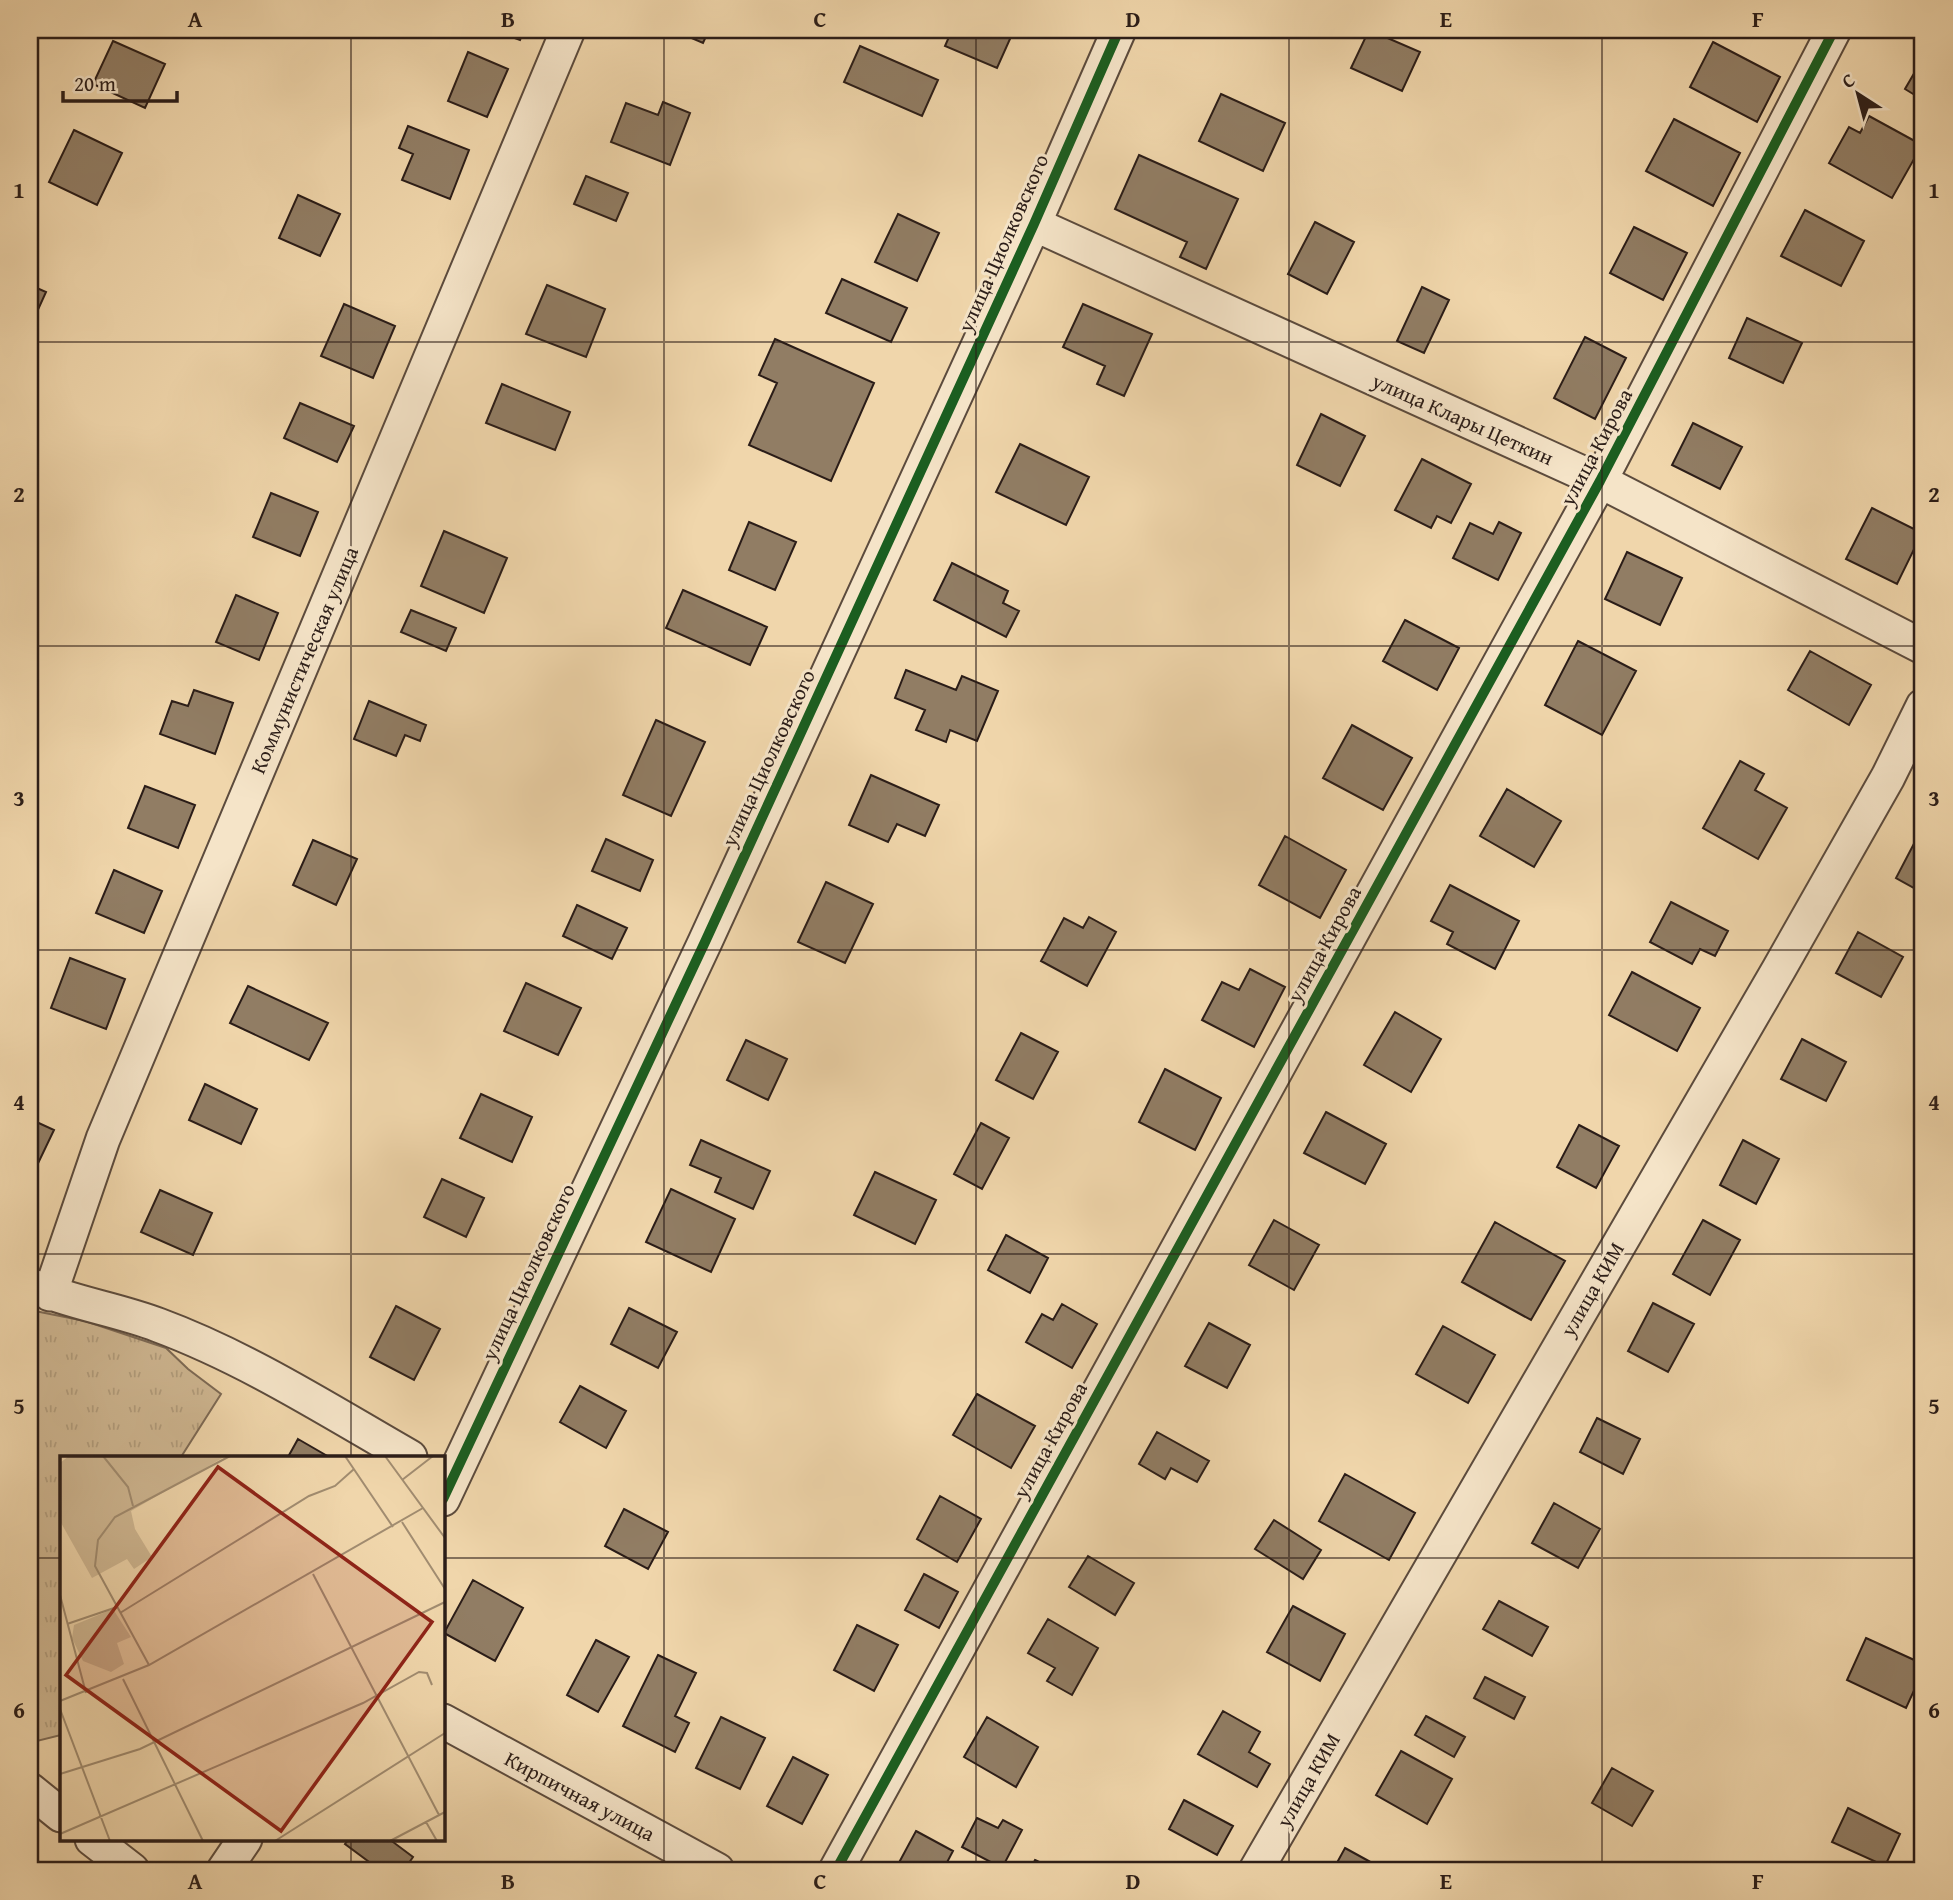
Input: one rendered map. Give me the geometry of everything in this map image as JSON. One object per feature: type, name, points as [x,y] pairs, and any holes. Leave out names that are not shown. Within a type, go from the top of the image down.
[{"type":"street","name":"Коммунистическая улица","points":[[40,1290],[568,30]]},
{"type":"street","name":"улица Циолковского","points":[[446,1485],[705,942],[1034,224],[1119,30]]},
{"type":"street","name":"улица Кирова","points":[[836,1870],[1600,481],[1834,30]]},
{"type":"street","name":"улица Клары Цеткин","points":[[1034,224],[1600,481],[1923,647]]},
{"type":"street","name":"улица КИМ","points":[[1255,1870],[1779,969],[1888,777],[1923,706]]},
{"type":"street","points":[[40,1290],[156,1324],[240,1359],[408,1456]]},
{"type":"street","name":"Кирпичная улица","points":[[444,1722],[717,1870]]},
{"type":"street","points":[[30,1790],[60,1814]]},
{"type":"street","points":[[93,1840],[132,1870]]},
{"type":"street","points":[[224,1870],[244,1840]]},
{"type":"green space","points":[[30,1310],[85,1321],[166,1348],[221,1394],[182,1456],[60,1456],[60,1735],[33,1742],[30,1740]]},
{"type":"building","points":[[492,30],[524,30],[520,40]]},
{"type":"building","points":[[673,30],[709,30],[703,43]]},
{"type":"building","points":[[952,30],[1014,30],[997,68],[945,46]]},
{"type":"building","points":[[1369,30],[1420,52],[1402,91],[1351,68]]},
{"type":"building","points":[[113,41],[165,64],[145,108],[93,84]]},
{"type":"building","points":[[1713,42],[1780,77],[1757,122],[1690,87]]},
{"type":"building","points":[[860,46],[938,80],[922,116],[844,82]]},
{"type":"building","points":[[468,52],[508,69],[487,117],[448,101]]},
{"type":"building","points":[[1923,58],[1923,100],[1905,89]]},
{"type":"building","points":[[1221,94],[1285,123],[1263,171],[1199,141]]},
{"type":"building","points":[[663,102],[690,113],[670,165],[611,142],[626,103],[658,115]]},
{"type":"building","points":[[1869,116],[1922,145],[1892,198],[1829,163],[1849,127],[1860,133]]},
{"type":"building","points":[[1674,119],[1740,153],[1713,206],[1646,171]]},
{"type":"building","points":[[408,126],[469,150],[450,199],[402,180],[413,154],[399,148]]},
{"type":"building","points":[[74,130],[122,153],[97,205],[49,182]]},
{"type":"building","points":[[1139,155],[1238,199],[1206,269],[1180,257],[1187,242],[1115,209]]},
{"type":"building","points":[[586,176],[628,193],[616,221],[574,204]]},
{"type":"building","points":[[298,195],[340,214],[320,256],[279,238]]},
{"type":"building","points":[[1805,210],[1864,241],[1841,286],[1781,256]]},
{"type":"building","points":[[898,214],[939,233],[917,281],[875,262]]},
{"type":"building","points":[[1315,222],[1354,242],[1327,294],[1288,274]]},
{"type":"building","points":[[1634,227],[1687,253],[1663,300],[1610,273]]},
{"type":"building","points":[[842,279],[907,308],[891,342],[826,313]]},
{"type":"building","points":[[30,285],[46,292],[32,323],[30,322]]},
{"type":"building","points":[[547,285],[605,309],[586,357],[526,334]]},
{"type":"building","points":[[1422,287],[1449,300],[1424,353],[1397,341]]},
{"type":"building","points":[[344,304],[395,326],[373,378],[321,356]]},
{"type":"building","points":[[1083,304],[1152,334],[1124,396],[1097,384],[1105,366],[1063,347]]},
{"type":"building","points":[[1747,318],[1802,343],[1783,383],[1729,358]]},
{"type":"building","points":[[1585,337],[1626,358],[1595,419],[1554,398]]},
{"type":"building","points":[[775,339],[874,383],[831,481],[749,445],[777,383],[759,375]]},
{"type":"building","points":[[502,384],[570,412],[555,450],[486,423]]},
{"type":"building","points":[[300,403],[354,426],[337,462],[284,438]]},
{"type":"building","points":[[1321,414],[1365,436],[1340,486],[1297,465]]},
{"type":"building","points":[[1693,423],[1742,447],[1720,489],[1672,465]]},
{"type":"building","points":[[1020,444],[1089,477],[1066,525],[996,492]]},
{"type":"building","points":[[1422,459],[1471,484],[1451,523],[1437,516],[1431,528],[1395,510]]},
{"type":"building","points":[[271,493],[318,512],[300,556],[253,537]]},
{"type":"building","points":[[1872,508],[1922,533],[1897,584],[1846,559]]},
{"type":"building","points":[[749,522],[796,542],[775,590],[729,570]]},
{"type":"building","points":[[1499,522],[1521,533],[1498,580],[1453,558],[1470,523],[1493,534]]},
{"type":"building","points":[[444,531],[507,558],[484,613],[421,586]]},
{"type":"building","points":[[1627,552],[1682,578],[1660,625],[1605,599]]},
{"type":"building","points":[[952,563],[1008,591],[1003,603],[1019,611],[1006,637],[934,600]]},
{"type":"building","points":[[683,590],[767,627],[750,665],[666,628]]},
{"type":"building","points":[[236,595],[278,613],[259,660],[216,642]]},
{"type":"building","points":[[411,610],[456,628],[446,651],[401,632]]},
{"type":"building","points":[[1405,620],[1459,648],[1437,690],[1383,661]]},
{"type":"building","points":[[1578,641],[1636,671],[1602,735],[1545,705]]},
{"type":"building","points":[[1810,651],[1871,685],[1849,725],[1788,690]]},
{"type":"building","points":[[906,670],[956,690],[962,676],[998,691],[977,741],[950,730],[946,742],[916,730],[925,710],[895,698]]},
{"type":"building","points":[[194,690],[233,703],[215,754],[160,734],[172,701],[188,706]]},
{"type":"building","points":[[369,701],[426,725],[420,741],[405,735],[396,756],[354,739]]},
{"type":"building","points":[[656,720],[705,742],[671,816],[623,795]]},
{"type":"building","points":[[1352,725],[1412,758],[1383,810],[1323,778]]},
{"type":"building","points":[[1740,761],[1764,774],[1755,790],[1787,808],[1758,859],[1703,828]]},
{"type":"building","points":[[871,775],[939,805],[925,836],[897,824],[888,842],[849,825]]},
{"type":"building","points":[[145,786],[195,805],[178,848],[128,828]]},
{"type":"building","points":[[1507,789],[1561,821],[1534,867],[1480,836]]},
{"type":"building","points":[[1285,836],[1346,870],[1320,918],[1259,885]]},
{"type":"building","points":[[1918,836],[1923,839],[1923,893],[1896,878]]},
{"type":"building","points":[[606,839],[653,860],[640,891],[592,871]]},
{"type":"building","points":[[313,840],[357,859],[336,905],[293,885]]},
{"type":"building","points":[[114,870],[162,891],[144,933],[96,913]]},
{"type":"building","points":[[826,882],[873,904],[845,963],[798,942]]},
{"type":"building","points":[[1450,885],[1519,921],[1495,969],[1447,944],[1453,932],[1431,921]]},
{"type":"building","points":[[1671,902],[1728,931],[1715,956],[1700,949],[1692,964],[1650,942]]},
{"type":"building","points":[[577,905],[627,928],[612,959],[563,936]]},
{"type":"building","points":[[1089,917],[1116,932],[1087,986],[1041,961],[1064,918],[1083,928]]},
{"type":"building","points":[[1858,932],[1903,957],[1881,997],[1836,973]]},
{"type":"building","points":[[70,958],[125,979],[106,1029],[51,1008]]},
{"type":"building","points":[[1250,969],[1285,987],[1254,1047],[1202,1020],[1222,982],[1239,990]]},
{"type":"building","points":[[1632,972],[1700,1008],[1677,1051],[1609,1015]]},
{"type":"building","points":[[526,983],[581,1008],[558,1055],[504,1031]]},
{"type":"building","points":[[248,986],[328,1023],[309,1060],[230,1023]]},
{"type":"building","points":[[1395,1012],[1441,1039],[1411,1092],[1364,1065]]},
{"type":"building","points":[[1021,1033],[1058,1052],[1033,1099],[996,1080]]},
{"type":"building","points":[[1802,1039],[1846,1062],[1826,1101],[1781,1079]]},
{"type":"building","points":[[746,1040],[787,1059],[768,1100],[727,1080]]},
{"type":"building","points":[[1165,1069],[1221,1098],[1195,1150],[1139,1122]]},
{"type":"building","points":[[205,1084],[257,1109],[241,1144],[189,1120]]},
{"type":"building","points":[[481,1094],[532,1117],[512,1162],[460,1138]]},
{"type":"building","points":[[1326,1112],[1386,1144],[1365,1184],[1304,1153]]},
{"type":"building","points":[[30,1119],[54,1130],[31,1178],[30,1178]]},
{"type":"building","points":[[981,1123],[1009,1138],[982,1189],[954,1174]]},
{"type":"building","points":[[1579,1125],[1619,1146],[1596,1188],[1557,1167]]},
{"type":"building","points":[[701,1140],[770,1171],[753,1209],[715,1192],[721,1178],[690,1165]]},
{"type":"building","points":[[1743,1140],[1779,1159],[1756,1204],[1720,1185]]},
{"type":"building","points":[[875,1172],[936,1200],[915,1244],[854,1215]]},
{"type":"building","points":[[442,1179],[484,1198],[466,1237],[424,1217]]},
{"type":"building","points":[[671,1189],[735,1219],[711,1272],[646,1242]]},
{"type":"building","points":[[160,1190],[212,1213],[193,1255],[141,1232]]},
{"type":"building","points":[[1274,1220],[1319,1245],[1294,1290],[1249,1265]]},
{"type":"building","points":[[1703,1220],[1740,1240],[1710,1295],[1673,1274]]},
{"type":"building","points":[[1495,1222],[1565,1261],[1531,1320],[1462,1282]]},
{"type":"building","points":[[1006,1235],[1048,1258],[1030,1293],[988,1270]]},
{"type":"building","points":[[1653,1303],[1694,1324],[1668,1372],[1628,1351]]},
{"type":"building","points":[[1062,1304],[1097,1324],[1072,1368],[1026,1342],[1042,1314],[1053,1320]]},
{"type":"building","points":[[396,1306],[440,1329],[414,1380],[370,1357]]},
{"type":"building","points":[[629,1308],[677,1332],[658,1368],[611,1344]]},
{"type":"building","points":[[1209,1323],[1250,1345],[1227,1388],[1185,1366]]},
{"type":"building","points":[[1443,1326],[1495,1355],[1468,1403],[1416,1374]]},
{"type":"building","points":[[580,1386],[626,1411],[606,1448],[560,1422]]},
{"type":"building","points":[[977,1394],[1035,1426],[1011,1468],[953,1435]]},
{"type":"building","points":[[1597,1418],[1640,1439],[1623,1474],[1580,1452]]},
{"type":"building","points":[[1157,1432],[1209,1461],[1197,1482],[1171,1468],[1165,1479],[1139,1464]]},
{"type":"building","points":[[298,1439],[327,1456],[289,1456]]},
{"type":"building","points":[[1345,1474],[1415,1513],[1389,1560],[1319,1521]]},
{"type":"building","points":[[940,1496],[981,1519],[957,1562],[917,1539]]},
{"type":"building","points":[[1554,1503],[1600,1529],[1578,1568],[1532,1543]]},
{"type":"building","points":[[624,1509],[668,1532],[648,1569],[605,1546]]},
{"type":"building","points":[[1274,1520],[1321,1550],[1303,1579],[1255,1549]]},
{"type":"building","points":[[1088,1556],[1134,1583],[1115,1615],[1069,1587]]},
{"type":"building","points":[[924,1574],[958,1592],[939,1628],[905,1610]]},
{"type":"building","points":[[473,1580],[523,1608],[495,1661],[444,1633]]},
{"type":"building","points":[[1499,1601],[1548,1627],[1532,1656],[1483,1629]]},
{"type":"building","points":[[1293,1606],[1345,1634],[1320,1681],[1267,1652]]},
{"type":"building","points":[[1048,1619],[1098,1648],[1072,1695],[1047,1681],[1055,1668],[1028,1653]]},
{"type":"building","points":[[857,1625],[898,1645],[874,1691],[834,1670]]},
{"type":"building","points":[[1866,1638],[1923,1664],[1923,1671],[1906,1708],[1847,1680]]},
{"type":"building","points":[[596,1640],[629,1657],[598,1712],[567,1695]]},
{"type":"building","points":[[658,1655],[696,1673],[675,1716],[689,1723],[675,1752],[623,1726]]},
{"type":"building","points":[[1485,1677],[1525,1697],[1514,1719],[1474,1698]]},
{"type":"building","points":[[1223,1711],[1260,1732],[1249,1752],[1270,1764],[1257,1787],[1198,1754]]},
{"type":"building","points":[[1426,1716],[1465,1737],[1454,1757],[1415,1735]]},
{"type":"building","points":[[721,1717],[765,1738],[740,1789],[696,1768]]},
{"type":"building","points":[[987,1717],[1038,1747],[1016,1787],[964,1757]]},
{"type":"building","points":[[1401,1751],[1452,1779],[1427,1824],[1376,1795]]},
{"type":"building","points":[[793,1757],[828,1775],[802,1824],[767,1806]]},
{"type":"building","points":[[1612,1768],[1653,1791],[1632,1826],[1592,1803]]},
{"type":"building","points":[[1184,1800],[1233,1826],[1217,1855],[1169,1829]]},
{"type":"building","points":[[1848,1808],[1900,1834],[1885,1866],[1832,1842]]},
{"type":"building","points":[[977,1818],[998,1828],[1003,1820],[1022,1830],[1002,1868],[962,1847]]},
{"type":"building","points":[[916,1831],[953,1851],[943,1870],[895,1870]]},
{"type":"building","points":[[348,1840],[395,1840],[393,1842],[413,1857],[404,1870],[380,1870],[345,1844]]},
{"type":"building","points":[[1345,1848],[1385,1870],[1333,1870]]},
{"type":"building","points":[[1035,1860],[1056,1870],[1030,1870]]},
{"type":"cycle path","points":[[444,1497],[705,942],[1034,224],[1119,30]]},
{"type":"cycle path","points":[[836,1870],[1600,481],[1834,30]]}]
